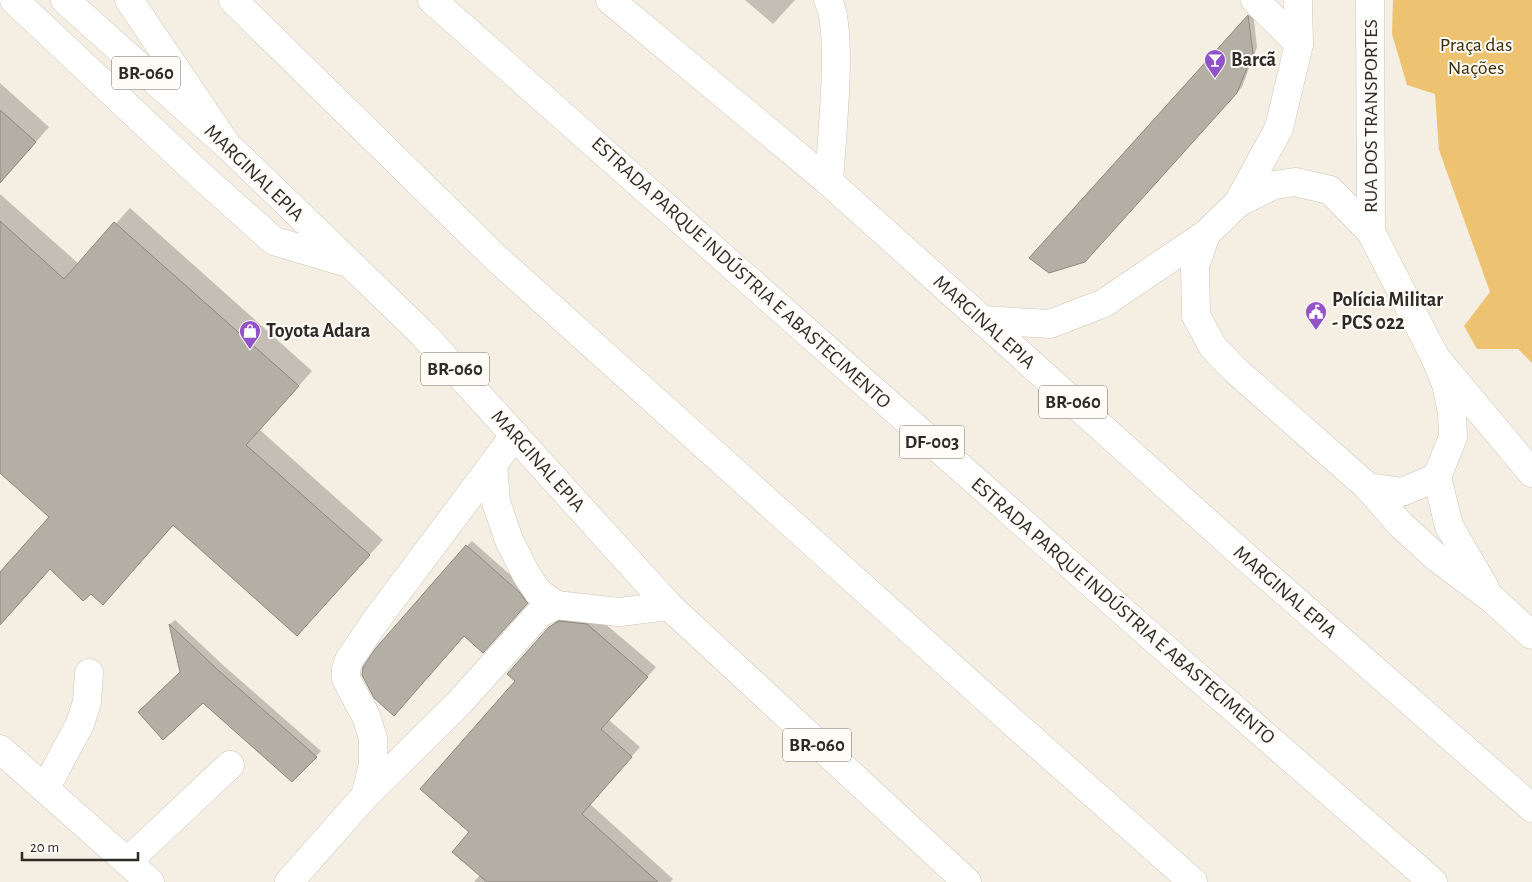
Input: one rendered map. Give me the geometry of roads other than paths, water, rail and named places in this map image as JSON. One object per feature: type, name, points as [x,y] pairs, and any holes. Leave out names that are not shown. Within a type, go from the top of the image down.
[{"type":"main road","points":[[14,0],[199,174],[274,241],[348,263]]},
{"type":"main road","name":"MARGINAL EPIA","points":[[65,0],[227,145],[424,335],[669,606],[967,882]]},
{"type":"main road","points":[[129,0],[227,145]]},
{"type":"main road","points":[[233,0],[495,257],[1193,882]]},
{"type":"main road","name":"ESTRADA PARQUE INDÚSTRIA E ABASTECIMENTO","points":[[432,0],[1161,645],[1433,882]]},
{"type":"main road","name":"MARGINAL EPIA","points":[[610,0],[829,182],[1240,552],[1532,808]]},
{"type":"main road","points":[[828,0],[835,27],[835,67],[829,182]]},
{"type":"main road","points":[[1255,0],[1299,44]]},
{"type":"main road","points":[[982,320],[1050,324],[1104,303],[1206,234],[1238,203],[1279,128],[1299,44],[1298,0]]},
{"type":"main road","name":"RUA DOS TRANSPORTES","points":[[1370,0],[1371,232]]},
{"type":"main road","points":[[1238,203],[1274,185],[1295,182],[1330,190],[1371,232],[1435,357],[1446,384],[1452,412],[1453,437],[1437,477],[1449,526],[1491,598]]},
{"type":"main road","points":[[1206,234],[1195,266],[1196,316],[1212,347],[1234,369],[1368,487],[1400,524],[1436,557],[1491,598],[1532,635]]},
{"type":"main road","points":[[1435,357],[1532,472]]},
{"type":"main road","points":[[365,796],[373,765],[373,738],[366,716],[346,679],[346,669],[349,660],[374,623],[515,435]]},
{"type":"main road","points":[[493,465],[496,502],[509,540],[526,574],[538,592],[556,605],[619,612],[669,606]]},
{"type":"main road","points":[[1368,487],[1402,492],[1437,477]]},
{"type":"main road","points":[[289,882],[365,796],[459,703],[539,614],[556,605]]},
{"type":"main road","points":[[45,789],[80,724],[87,702],[88,673]]},
{"type":"main road","points":[[0,749],[150,882]]},
{"type":"main road","points":[[127,862],[230,765]]},
{"type":"place","name":"Barcã","points":[[1215,79]]},
{"type":"place","name":"Polícia Militar - PCS 022","points":[[1316,331]]},
{"type":"place","name":"Toyota Adara","points":[[250,350]]},
{"type":"park label","name":"Praça das Nações","points":[[1476,56]]}]
